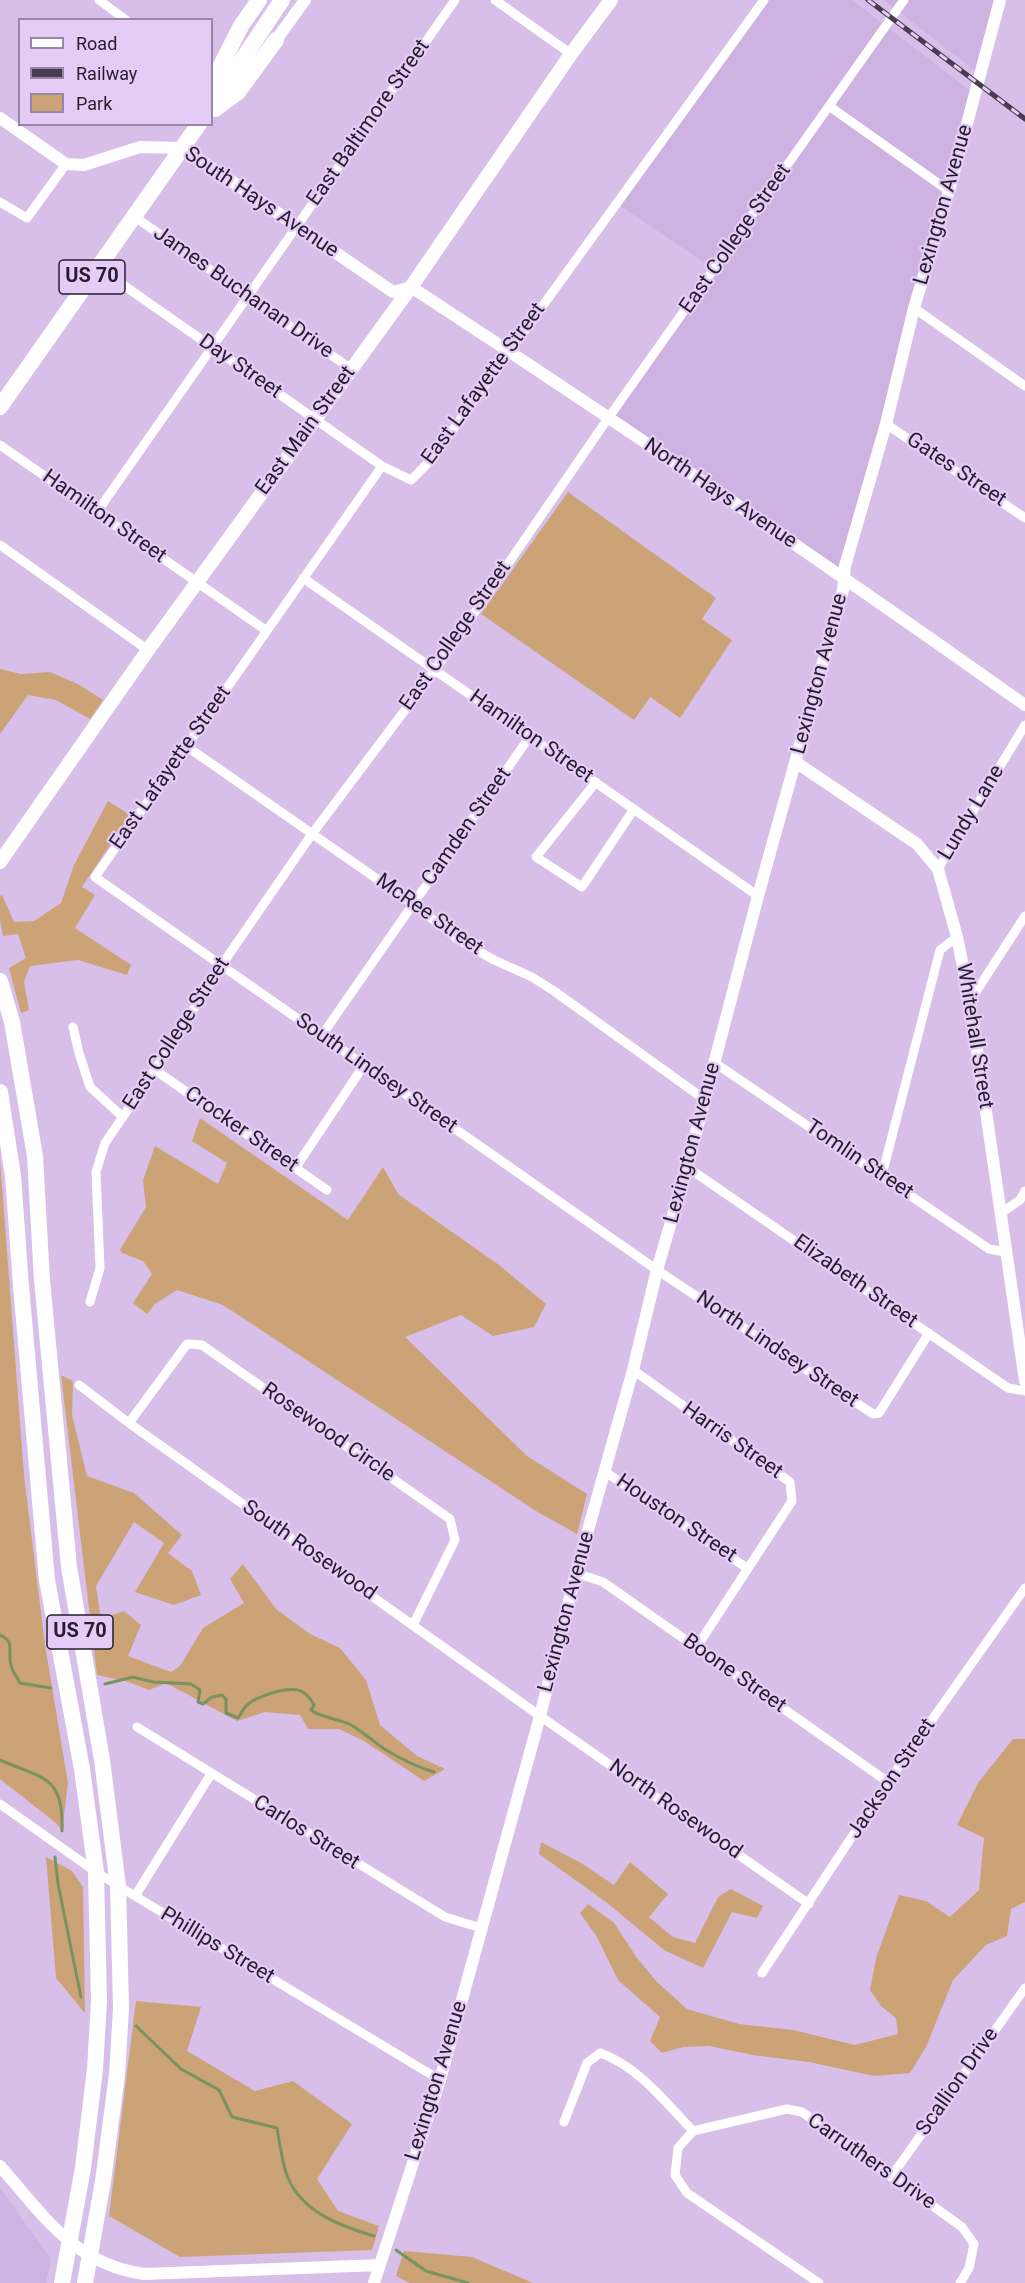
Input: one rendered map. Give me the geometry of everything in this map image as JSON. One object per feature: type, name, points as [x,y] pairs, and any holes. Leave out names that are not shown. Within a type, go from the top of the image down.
[{"type":"highway","points":[[213,81],[241,26],[259,0]]},
{"type":"highway","points":[[213,104],[282,0]]},
{"type":"highway","points":[[213,110],[238,92],[276,40]]},
{"type":"highway","name":"US 70","points":[[0,407],[198,126]]},
{"type":"highway","name":"US 70","points":[[0,981],[12,1022],[36,1156],[42,1280],[69,1567],[102,1760],[118,1886],[121,2008],[117,2075],[106,2160],[84,2283]]},
{"type":"highway","name":"US 70","points":[[0,1092],[13,1176],[47,1580],[82,1769],[96,1872],[99,2001],[95,2069],[90,2121],[62,2283]]},
{"type":"main road","name":"East Main Street","points":[[0,862],[314,418],[411,288],[571,54],[611,0]]},
{"type":"street","points":[[99,0],[123,18]]},
{"type":"street","points":[[276,40],[305,0]]},
{"type":"street","name":"East Baltimore Street","points":[[97,512],[455,0]]},
{"type":"street","points":[[495,0],[571,54]]},
{"type":"street","name":"East Lafayette Street","points":[[95,878],[382,466],[411,480],[431,460],[764,0]]},
{"type":"street","name":"East College Street","points":[[90,1302],[100,1268],[96,1172],[105,1143],[155,1070],[221,966],[312,834],[435,670],[608,419],[904,0]]},
{"type":"street","name":"Lexington Avenue","points":[[374,2283],[440,2079],[540,1716],[576,1573],[633,1370],[657,1270],[843,590],[844,576],[886,424],[914,308],[949,191],[1000,0]]},
{"type":"street","points":[[829,106],[949,191]]},
{"type":"street","points":[[0,118],[66,164],[27,218],[0,202]]},
{"type":"street","name":"South Hays Avenue","points":[[66,164],[84,165],[140,147],[183,148],[393,292],[411,288]]},
{"type":"street","name":"James Buchanan Drive","points":[[135,218],[351,369]]},
{"type":"street","name":"Day Street","points":[[99,268],[382,466]]},
{"type":"street","name":"North Hays Avenue","points":[[411,288],[844,576],[1025,705]]},
{"type":"street","points":[[914,308],[1025,386]]},
{"type":"street","name":"Gates Street","points":[[886,424],[1025,518]]},
{"type":"street","name":"Hamilton Street","points":[[0,445],[267,631]]},
{"type":"street","points":[[0,545],[148,651]]},
{"type":"street","name":"Hamilton Street","points":[[303,578],[758,896]]},
{"type":"street","name":"Lundy Lane","points":[[938,869],[1025,725]]},
{"type":"street","name":"Camden Street","points":[[322,1035],[530,736]]},
{"type":"street","name":"McRee Street","points":[[186,746],[413,904],[459,940],[494,960],[532,977],[704,1099]]},
{"type":"street","name":"Whitehall Street","points":[[797,763],[917,844],[938,869],[957,937],[970,1001],[1002,1213],[1005,1252],[1024,1360],[1025,1381]]},
{"type":"street","points":[[596,783],[536,857],[582,887],[634,809]]},
{"type":"street","name":"South Lindsey Street","points":[[95,878],[657,1270]]},
{"type":"street","points":[[970,1001],[1025,916]]},
{"type":"street","points":[[882,1174],[940,950],[957,937]]},
{"type":"street","points":[[74,1027],[79,1053],[90,1087],[123,1117]]},
{"type":"street","name":"Tomlin Street","points":[[715,1063],[882,1174],[989,1249],[1005,1252]]},
{"type":"street","points":[[296,1167],[364,1065]]},
{"type":"street","name":"Crocker Street","points":[[155,1070],[327,1190]]},
{"type":"street","name":"Elizabeth Street","points":[[687,1167],[1008,1388],[1025,1391]]},
{"type":"street","points":[[1002,1213],[1020,1200],[1025,1191]]},
{"type":"street","name":"North Lindsey Street","points":[[657,1270],[873,1414],[879,1413],[929,1333]]},
{"type":"street","name":"Rosewood Circle","points":[[129,1423],[187,1344],[202,1345],[450,1519],[455,1540],[413,1625]]},
{"type":"street","name":"Harris Street","points":[[633,1370],[790,1482],[792,1501],[696,1648]]},
{"type":"street","name":"South Rosewood","points":[[79,1385],[540,1716]]},
{"type":"street","name":"Houston Street","points":[[604,1471],[747,1568]]},
{"type":"street","name":"Boone Street","points":[[576,1573],[603,1582],[888,1782]]},
{"type":"street","name":"Jackson Street","points":[[762,1973],[888,1782],[1025,1588]]},
{"type":"street","name":"North Rosewood","points":[[540,1716],[809,1904]]},
{"type":"street","name":"Carlos Street","points":[[137,1727],[445,1917],[481,1928]]},
{"type":"street","points":[[135,1896],[211,1774]]},
{"type":"street","name":"Phillips Street","points":[[0,1804],[118,1886],[440,2079]]},
{"type":"street","name":"Scallion Drive","points":[[891,2177],[1025,1988]]},
{"type":"street","points":[[564,2122],[587,2063],[600,2053],[613,2058],[642,2079],[693,2131],[678,2148],[675,2175],[687,2193],[819,2283]]},
{"type":"street","name":"Carruthers Drive","points":[[693,2131],[787,2109],[802,2112],[962,2226],[974,2244],[969,2268],[960,2283]]},
{"type":"street","points":[[0,2166],[70,2244],[120,2270],[144,2274],[380,2265]]},
{"type":"shaded area","points":[[768,0],[852,0],[972,92],[841,569],[613,417],[717,271],[619,205]]},
{"type":"shaded area","points":[[883,0],[996,0],[977,72],[893,7]]},
{"type":"shaded area","points":[[0,2188],[51,2259],[46,2283],[0,2283]]},
{"type":"green space","points":[[568,492],[716,598],[702,619],[732,640],[680,718],[650,697],[634,720],[481,614]]},
{"type":"green space","points":[[0,669],[21,674],[50,672],[78,684],[103,700],[90,719],[56,700],[28,695],[0,734]]},
{"type":"green space","points":[[108,801],[130,815],[82,887],[95,895],[75,928],[131,965],[127,975],[78,960],[30,966],[24,982],[29,1010],[21,1013],[9,968],[26,958],[18,934],[3,936],[0,896],[2,895],[14,922],[34,921],[61,903],[74,865]]},
{"type":"green space","points":[[200,1118],[348,1220],[383,1167],[398,1194],[499,1265],[546,1304],[534,1327],[493,1336],[461,1315],[405,1337],[527,1456],[587,1494],[577,1534],[536,1511],[223,1305],[177,1290],[155,1304],[147,1314],[133,1303],[152,1274],[143,1261],[122,1253],[120,1250],[146,1207],[143,1180],[155,1146],[218,1184],[227,1163],[192,1141]]},
{"type":"green space","points":[[0,1159],[24,1475],[45,1645],[68,1783],[62,1831],[56,1823],[0,1779]]},
{"type":"green space","points":[[61,1375],[73,1381],[72,1415],[87,1476],[134,1493],[182,1535],[168,1553],[192,1571],[201,1595],[174,1605],[135,1592],[164,1543],[134,1522],[96,1586],[101,1619],[124,1611],[141,1625],[128,1656],[171,1672],[180,1666],[203,1628],[244,1603],[230,1579],[243,1564],[276,1609],[310,1634],[340,1648],[366,1680],[380,1725],[417,1756],[445,1769],[424,1781],[364,1741],[339,1729],[308,1729],[300,1715],[265,1712],[237,1721],[166,1683],[149,1690],[129,1682],[97,1675]]},
{"type":"green space","points":[[1013,1739],[1025,1739],[1025,1902],[1011,1909],[1007,1936],[986,1945],[953,1980],[926,2047],[910,2073],[874,2076],[809,2062],[753,2055],[709,2046],[683,2047],[662,2053],[650,2041],[660,2017],[618,1980],[597,1937],[580,1913],[588,1904],[614,1923],[637,1958],[657,1982],[687,2009],[739,2024],[793,2030],[855,2045],[898,2034],[896,2018],[881,2006],[870,1990],[876,1958],[899,1895],[926,1901],[950,1917],[979,1890],[984,1838],[957,1825],[978,1783]]},
{"type":"green space","points":[[541,1842],[581,1863],[614,1885],[630,1862],[668,1894],[649,1917],[673,1937],[695,1943],[718,1897],[731,1889],[763,1906],[757,1918],[732,1912],[703,1968],[664,1950],[606,1902],[539,1854]]},
{"type":"green space","points":[[46,1857],[72,1871],[83,1887],[85,2013],[56,1978]]},
{"type":"green space","points":[[136,2001],[201,2007],[187,2051],[255,2091],[293,2081],[352,2124],[317,2179],[338,2211],[379,2226],[372,2250],[180,2257],[109,2216]]},
{"type":"green space","points":[[404,2251],[472,2257],[533,2283],[409,2283],[396,2276]]},
{"type":"waterway","points":[[0,1635],[8,1641],[10,1660],[20,1683],[51,1688]]},
{"type":"waterway","points":[[105,1684],[133,1677],[153,1682],[191,1684],[200,1690],[198,1702],[203,1704],[212,1697],[222,1695],[226,1699],[226,1713],[238,1718],[246,1706],[264,1696],[288,1690],[301,1691],[312,1701],[314,1705],[311,1710],[315,1713],[351,1725],[392,1753],[434,1772]]},
{"type":"waterway","points":[[0,1760],[39,1776],[55,1789],[62,1813],[62,1831]]},
{"type":"waterway","points":[[55,1857],[58,1884],[81,1997]]},
{"type":"waterway","points":[[136,2026],[181,2069],[219,2090],[232,2117],[277,2128],[288,2178],[303,2200],[313,2209],[349,2228],[374,2236]]},
{"type":"waterway","points":[[396,2250],[426,2271],[468,2283]]},
{"type":"railway","points":[[868,0],[1025,119]]}]
